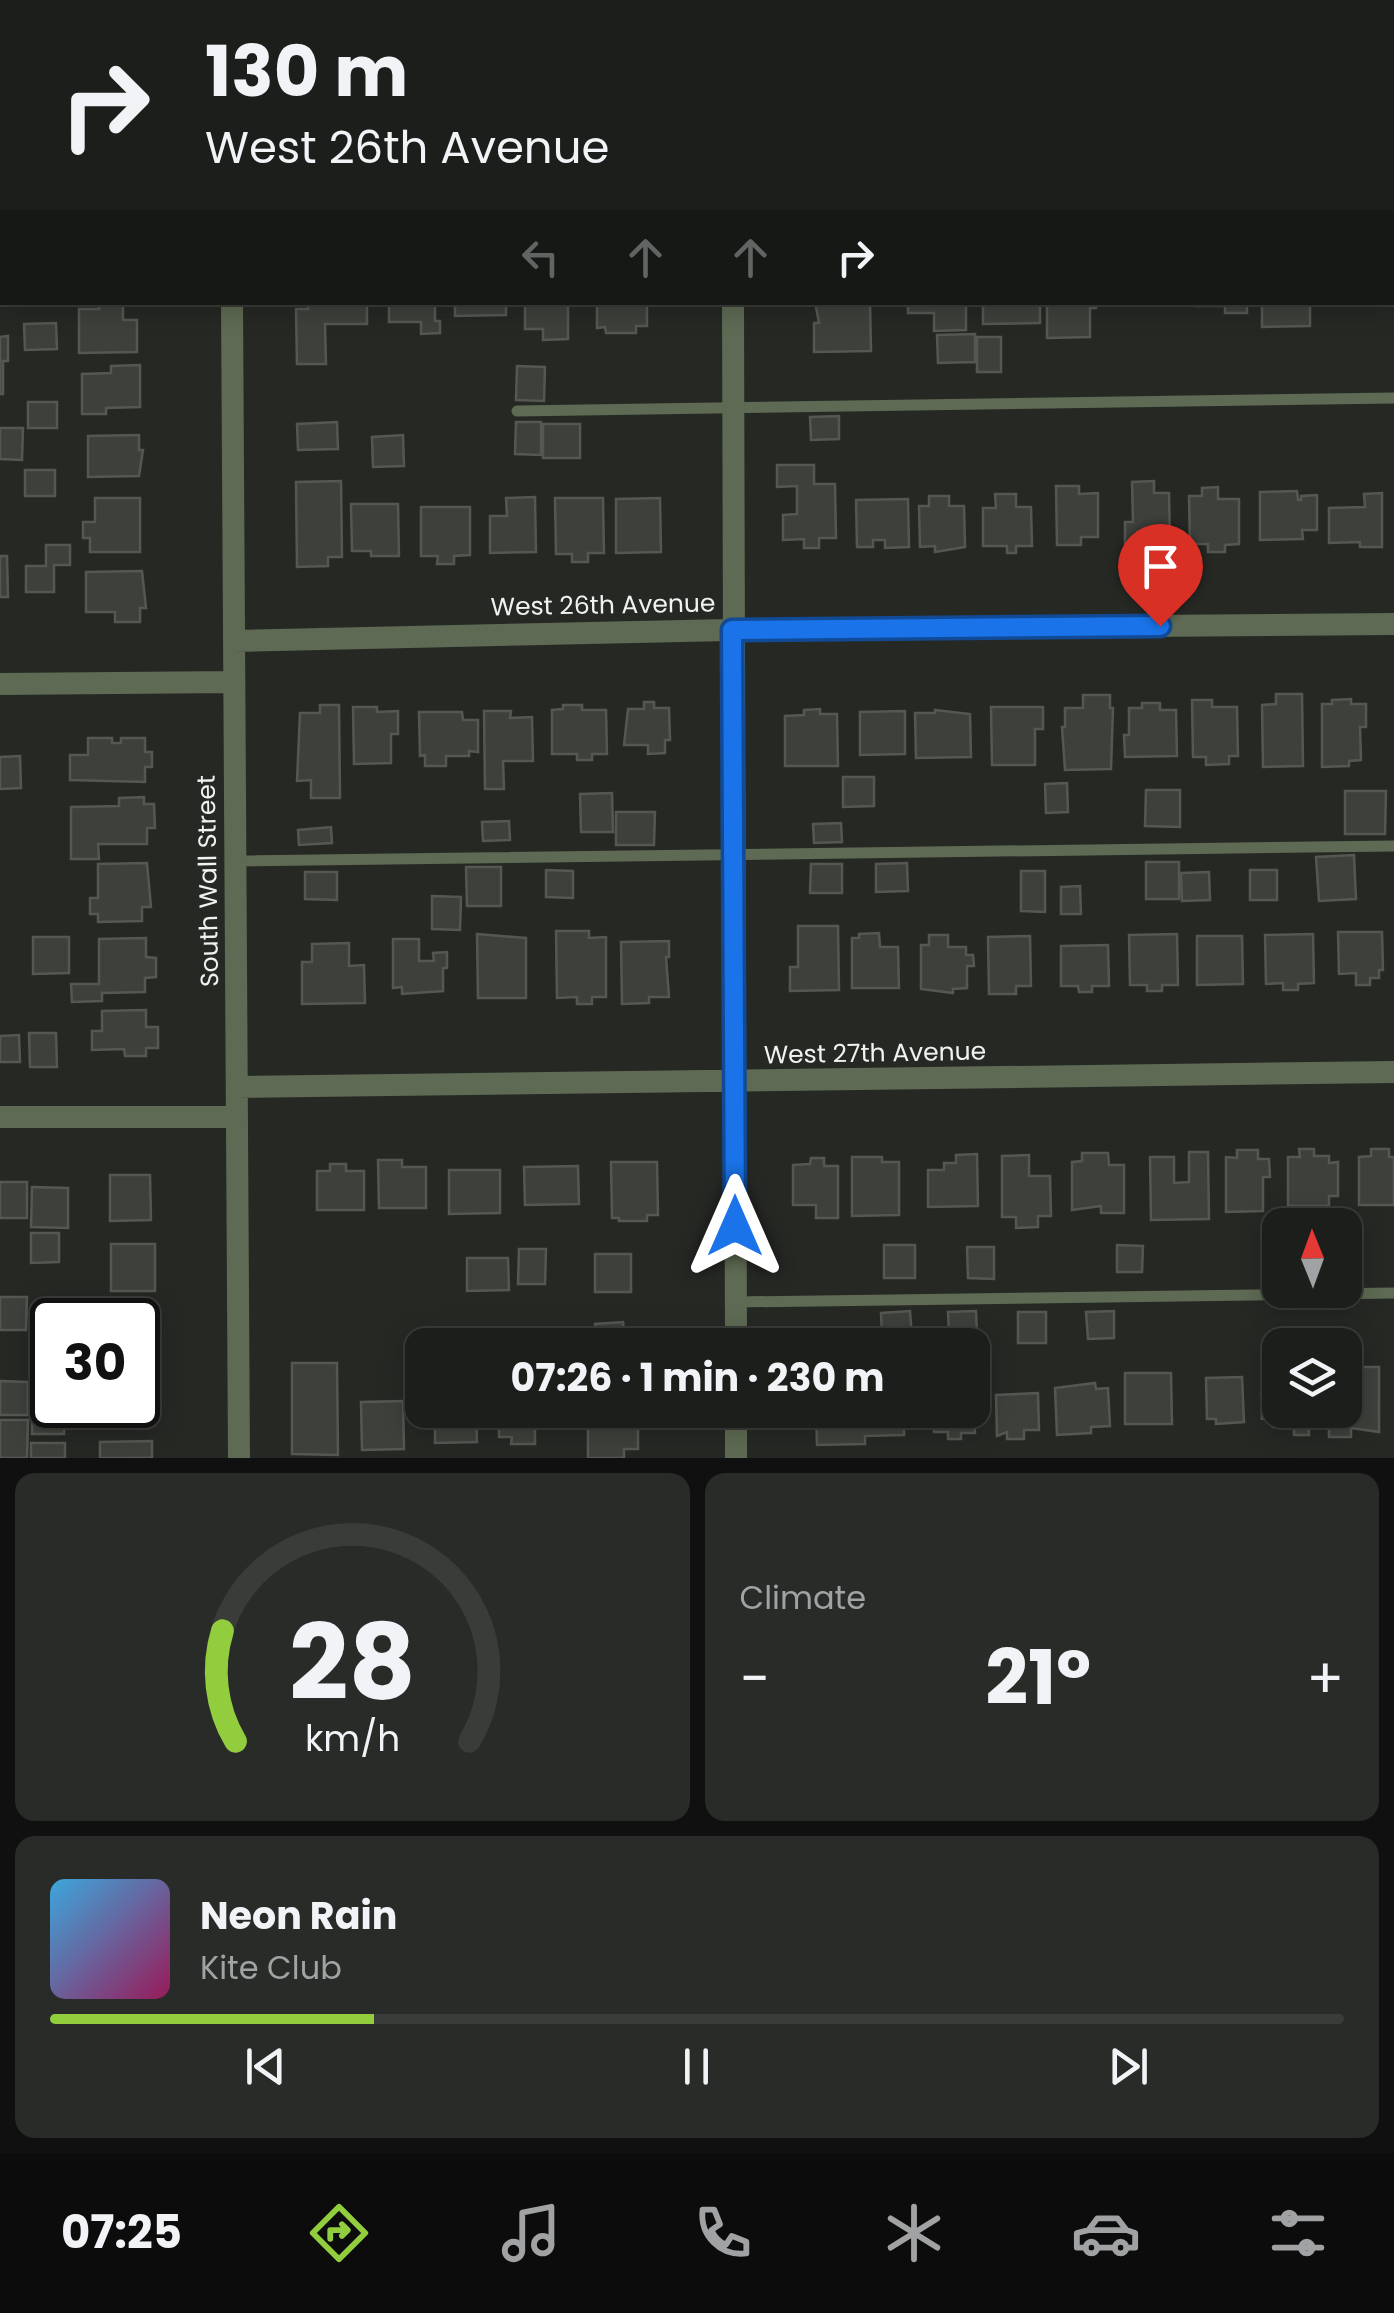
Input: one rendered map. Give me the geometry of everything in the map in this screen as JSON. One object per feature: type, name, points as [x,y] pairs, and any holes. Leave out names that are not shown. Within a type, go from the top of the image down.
[{"type":"street","name":"South Wall Street","points":[[232,305],[239,1458]]},
{"type":"street","points":[[733,305],[736,1328]]},
{"type":"street","name":"West 26th Avenue","points":[[234,641],[732,630],[1394,624]]},
{"type":"street","points":[[0,684],[233,682]]},
{"type":"street","name":"West 27th Avenue","points":[[237,1088],[1394,1072]]},
{"type":"street","points":[[0,1117],[236,1117]]},
{"type":"street","points":[[736,1428],[736,1458]]},
{"type":"lane","points":[[517,411],[1394,398]]},
{"type":"lane","points":[[235,861],[1394,846]]},
{"type":"lane","points":[[736,1302],[1394,1292]]},
{"type":"building","points":[[99,305],[123,305],[123,320],[137,320],[137,352],[79,353],[79,309],[99,309]]},
{"type":"building","points":[[307,305],[367,305],[367,324],[325,324],[326,364],[297,364],[296,309],[308,309]]},
{"type":"building","points":[[389,305],[435,305],[440,333],[421,334],[421,322],[389,322]]},
{"type":"building","points":[[455,305],[506,305],[506,315],[455,316]]},
{"type":"building","points":[[525,305],[568,305],[568,339],[543,340],[543,329],[525,329]]},
{"type":"building","points":[[597,305],[647,305],[647,326],[636,326],[636,333],[606,333],[605,327],[597,328]]},
{"type":"building","points":[[816,305],[870,305],[871,351],[814,352],[814,323],[819,323]]},
{"type":"building","points":[[908,305],[966,305],[966,330],[934,331],[934,313],[908,313]]},
{"type":"building","points":[[983,305],[1040,305],[1040,323],[983,324]]},
{"type":"building","points":[[1047,305],[1096,305],[1090,308],[1090,337],[1047,338]]},
{"type":"building","points":[[1247,305],[1247,313],[1225,313],[1225,306],[1196,306]]},
{"type":"building","points":[[1262,305],[1310,305],[1310,326],[1262,327]]},
{"type":"building","points":[[56,323],[57,349],[25,350],[24,324]]},
{"type":"building","points":[[975,334],[975,362],[938,363],[937,335]]},
{"type":"building","points":[[8,336],[8,361],[3,361],[0,394],[0,337]]},
{"type":"building","points":[[977,337],[1001,337],[1001,372],[977,372]]},
{"type":"building","points":[[140,365],[140,407],[106,408],[106,414],[82,414],[82,374],[111,373],[111,366]]},
{"type":"building","points":[[517,366],[545,367],[544,401],[516,400]]},
{"type":"building","points":[[28,402],[57,402],[57,428],[28,428]]},
{"type":"building","points":[[839,416],[839,439],[811,440],[810,417]]},
{"type":"building","points":[[337,422],[338,449],[298,450],[297,424]]},
{"type":"building","points":[[516,422],[541,422],[541,455],[515,454]]},
{"type":"building","points":[[543,424],[580,424],[580,458],[543,458]]},
{"type":"building","points":[[0,428],[23,428],[22,460],[0,459]]},
{"type":"building","points":[[139,435],[139,450],[143,450],[139,476],[88,477],[88,436]]},
{"type":"building","points":[[403,435],[404,466],[373,467],[372,437]]},
{"type":"building","points":[[777,465],[814,465],[814,484],[835,484],[836,538],[819,538],[819,548],[804,548],[804,539],[783,540],[783,515],[797,514],[797,486],[777,487]]},
{"type":"building","points":[[25,470],[55,470],[55,496],[25,496]]},
{"type":"building","points":[[341,481],[342,557],[328,557],[328,566],[297,567],[296,482]]},
{"type":"building","points":[[1154,481],[1154,493],[1169,493],[1170,542],[1165,542],[1164,554],[1133,554],[1133,545],[1125,545],[1125,522],[1133,522],[1132,482]]},
{"type":"building","points":[[1056,486],[1079,486],[1079,494],[1098,493],[1098,537],[1081,537],[1081,545],[1057,545]]},
{"type":"building","points":[[1218,487],[1218,499],[1239,499],[1239,544],[1225,545],[1225,552],[1208,552],[1208,544],[1190,544],[1189,496],[1202,496],[1202,488]]},
{"type":"building","points":[[1297,491],[1298,500],[1301,496],[1317,495],[1317,530],[1302,530],[1303,539],[1260,540],[1260,492]]},
{"type":"building","points":[[1382,493],[1382,547],[1360,547],[1360,542],[1329,543],[1329,508],[1365,507],[1364,494]]},
{"type":"building","points":[[995,494],[1016,494],[1016,507],[1031,507],[1032,546],[1016,546],[1016,553],[1007,553],[1007,546],[983,546],[983,508],[996,508]]},
{"type":"building","points":[[929,496],[949,496],[949,506],[964,506],[965,547],[935,552],[935,546],[920,547],[919,506],[929,506]]},
{"type":"building","points":[[535,497],[536,552],[490,553],[490,516],[507,516],[506,498]]},
{"type":"building","points":[[95,498],[140,498],[140,552],[90,552],[90,538],[83,538],[83,522],[95,522]]},
{"type":"building","points":[[555,498],[603,498],[604,553],[588,553],[588,562],[572,562],[572,554],[556,554]]},
{"type":"building","points":[[660,498],[661,552],[616,553],[616,499]]},
{"type":"building","points":[[908,499],[909,547],[885,548],[885,540],[873,540],[873,547],[857,547],[856,500]]},
{"type":"building","points":[[351,504],[398,504],[399,556],[352,551]]},
{"type":"building","points":[[421,507],[470,507],[470,555],[454,556],[454,564],[437,564],[438,556],[421,556]]},
{"type":"building","points":[[46,545],[70,545],[70,565],[54,565],[54,592],[26,592],[26,566],[46,566]]},
{"type":"building","points":[[0,556],[7,556],[8,597],[0,597]]},
{"type":"building","points":[[142,571],[146,608],[140,608],[140,622],[115,622],[115,612],[86,612],[86,572]]},
{"type":"building","points":[[1276,694],[1302,694],[1303,766],[1263,767],[1262,705],[1276,704]]},
{"type":"building","points":[[1083,695],[1110,695],[1111,769],[1065,770],[1065,708],[1083,708]]},
{"type":"building","points":[[1351,699],[1351,704],[1366,704],[1366,727],[1360,727],[1361,760],[1349,761],[1349,766],[1322,767],[1322,704]]},
{"type":"building","points":[[1192,700],[1212,700],[1212,707],[1237,707],[1238,756],[1229,756],[1229,764],[1206,765],[1206,757],[1193,757]]},
{"type":"building","points":[[644,702],[654,702],[654,708],[669,708],[670,740],[665,740],[665,753],[648,754],[648,745],[624,745],[628,709],[644,709]]},
{"type":"building","points":[[1142,703],[1160,703],[1160,710],[1176,710],[1177,756],[1125,757],[1129,708],[1142,708]]},
{"type":"building","points":[[320,705],[339,705],[340,798],[311,798],[311,780],[297,781],[300,713],[320,713]]},
{"type":"building","points":[[563,705],[606,710],[607,754],[577,760],[577,754],[552,754],[552,710],[563,709]]},
{"type":"building","points":[[353,707],[398,711],[398,734],[391,734],[391,763],[354,764]]},
{"type":"building","points":[[991,707],[1043,707],[1043,729],[1035,729],[1035,765],[992,765]]},
{"type":"building","points":[[820,709],[820,714],[837,714],[838,766],[785,766],[785,716]]},
{"type":"building","points":[[935,710],[970,714],[971,757],[916,758],[915,713]]},
{"type":"building","points":[[484,711],[511,711],[510,718],[532,717],[533,761],[503,761],[504,789],[485,789]]},
{"type":"building","points":[[905,711],[905,754],[860,755],[860,712]]},
{"type":"building","points":[[419,712],[462,712],[463,720],[478,720],[478,752],[446,756],[446,766],[425,766],[425,755],[420,756]]},
{"type":"building","points":[[88,738],[112,738],[112,743],[121,743],[121,738],[145,738],[145,752],[152,752],[152,767],[145,767],[145,782],[70,780],[70,755],[88,755]]},
{"type":"building","points":[[20,756],[21,788],[0,789],[0,757]]},
{"type":"building","points":[[843,777],[874,777],[874,806],[843,807]]},
{"type":"building","points":[[1067,783],[1068,812],[1046,813],[1045,784]]},
{"type":"building","points":[[1146,790],[1180,790],[1180,827],[1145,826]]},
{"type":"building","points":[[1345,791],[1386,791],[1385,834],[1345,834]]},
{"type":"building","points":[[612,793],[613,832],[581,832],[580,794]]},
{"type":"building","points":[[144,797],[144,804],[154,804],[155,828],[147,828],[147,844],[98,844],[99,859],[71,859],[71,807],[119,806],[119,798]]},
{"type":"building","points":[[616,812],[655,812],[654,845],[616,845]]},
{"type":"building","points":[[509,821],[510,840],[483,841],[482,822]]},
{"type":"building","points":[[841,823],[842,842],[814,843],[813,824]]},
{"type":"building","points":[[331,827],[332,843],[299,845],[298,830]]},
{"type":"building","points":[[1354,855],[1356,899],[1319,901],[1316,857]]},
{"type":"building","points":[[1146,862],[1179,862],[1179,899],[1146,899]]},
{"type":"building","points":[[147,863],[151,907],[142,907],[142,921],[98,922],[98,914],[90,914],[90,898],[98,898],[98,864]]},
{"type":"building","points":[[907,863],[908,891],[876,892],[876,864]]},
{"type":"building","points":[[811,864],[842,864],[842,893],[810,893]]},
{"type":"building","points":[[466,867],[501,867],[501,906],[467,906]]},
{"type":"building","points":[[546,870],[573,871],[573,898],[546,897]]},
{"type":"building","points":[[1250,870],[1277,870],[1277,900],[1250,900]]},
{"type":"building","points":[[1021,871],[1045,871],[1045,912],[1021,911]]},
{"type":"building","points":[[305,872],[337,872],[337,900],[305,899]]},
{"type":"building","points":[[1209,872],[1210,900],[1182,901],[1181,873]]},
{"type":"building","points":[[1080,886],[1081,914],[1061,914],[1061,887]]},
{"type":"building","points":[[432,896],[461,897],[460,930],[432,929]]},
{"type":"building","points":[[798,926],[838,926],[839,990],[790,991],[790,967],[798,967]]},
{"type":"building","points":[[556,931],[589,931],[589,938],[606,937],[606,997],[592,997],[592,1004],[577,1004],[577,997],[557,998]]},
{"type":"building","points":[[1338,932],[1382,932],[1383,970],[1379,970],[1379,978],[1370,978],[1370,985],[1356,985],[1356,973],[1339,974]]},
{"type":"building","points":[[879,933],[880,947],[898,947],[899,988],[852,988],[852,938]]},
{"type":"building","points":[[477,934],[526,938],[526,998],[478,998]]},
{"type":"building","points":[[1177,934],[1178,985],[1162,985],[1162,991],[1147,991],[1147,985],[1130,985],[1129,935]]},
{"type":"building","points":[[1313,934],[1314,983],[1298,984],[1298,990],[1283,990],[1283,983],[1266,984],[1265,935]]},
{"type":"building","points":[[929,935],[948,935],[948,947],[966,947],[966,955],[973,955],[974,966],[967,966],[967,988],[953,989],[953,993],[921,989],[921,945],[929,945]]},
{"type":"building","points":[[1030,936],[1031,986],[1016,986],[1016,994],[989,994],[988,937]]},
{"type":"building","points":[[1197,936],[1242,936],[1243,984],[1197,985]]},
{"type":"building","points":[[33,937],[69,937],[69,973],[33,974]]},
{"type":"building","points":[[146,938],[146,957],[156,958],[156,977],[145,978],[145,992],[102,993],[102,1001],[72,1002],[71,984],[99,984],[99,939]]},
{"type":"building","points":[[393,939],[419,939],[419,961],[434,961],[433,953],[447,952],[443,991],[402,994],[402,987],[393,988]]},
{"type":"building","points":[[669,941],[669,997],[622,1004],[621,942]]},
{"type":"building","points":[[349,943],[349,966],[364,965],[365,1003],[302,1004],[302,962],[312,962],[312,944]]},
{"type":"building","points":[[1108,945],[1109,986],[1092,986],[1092,992],[1079,992],[1078,986],[1061,986],[1061,946]]},
{"type":"building","points":[[146,1010],[146,1027],[158,1027],[158,1048],[146,1048],[146,1056],[125,1056],[124,1049],[92,1050],[92,1031],[102,1031],[102,1011]]},
{"type":"building","points":[[29,1033],[56,1033],[57,1067],[30,1067]]},
{"type":"building","points":[[19,1035],[20,1062],[0,1062],[0,1036]]},
{"type":"building","points":[[1299,1149],[1314,1149],[1314,1156],[1329,1156],[1329,1163],[1338,1162],[1338,1196],[1329,1196],[1329,1206],[1288,1206],[1288,1157],[1300,1157]]},
{"type":"building","points":[[1371,1149],[1389,1149],[1389,1157],[1394,1157],[1394,1205],[1359,1205],[1359,1157],[1371,1156]]},
{"type":"building","points":[[1237,1150],[1258,1150],[1258,1159],[1269,1159],[1270,1177],[1263,1177],[1262,1211],[1226,1212],[1226,1157],[1237,1158]]},
{"type":"building","points":[[1189,1152],[1208,1152],[1209,1219],[1151,1220],[1150,1157],[1174,1157],[1174,1183],[1189,1182]]},
{"type":"building","points":[[1082,1153],[1108,1153],[1109,1165],[1124,1165],[1124,1213],[1101,1213],[1101,1206],[1072,1210],[1072,1162],[1082,1161]]},
{"type":"building","points":[[977,1154],[978,1206],[928,1207],[928,1170],[944,1170],[944,1163],[956,1163],[956,1155]]},
{"type":"building","points":[[1029,1155],[1029,1176],[1050,1176],[1051,1216],[1038,1216],[1038,1227],[1016,1228],[1016,1217],[1002,1217],[1002,1156]]},
{"type":"building","points":[[852,1157],[882,1157],[882,1162],[899,1162],[899,1215],[852,1216]]},
{"type":"building","points":[[811,1158],[824,1158],[824,1166],[838,1166],[838,1218],[816,1218],[816,1205],[793,1205],[793,1165],[810,1164]]},
{"type":"building","points":[[378,1160],[402,1160],[402,1167],[426,1167],[426,1208],[379,1208]]},
{"type":"building","points":[[611,1162],[657,1162],[658,1215],[647,1215],[647,1221],[612,1218]]},
{"type":"building","points":[[330,1164],[346,1164],[346,1171],[364,1171],[364,1210],[317,1210],[317,1171],[330,1171]]},
{"type":"building","points":[[578,1166],[579,1204],[525,1205],[524,1167]]},
{"type":"building","points":[[449,1170],[500,1170],[500,1213],[449,1214]]},
{"type":"building","points":[[110,1175],[150,1175],[151,1220],[110,1221]]},
{"type":"building","points":[[0,1182],[27,1182],[27,1218],[0,1218]]},
{"type":"building","points":[[32,1187],[68,1188],[68,1228],[31,1227]]},
{"type":"building","points":[[31,1233],[59,1233],[59,1262],[31,1263]]},
{"type":"building","points":[[111,1244],[155,1244],[155,1291],[111,1291]]},
{"type":"building","points":[[884,1245],[915,1245],[915,1278],[884,1278]]},
{"type":"building","points":[[1117,1245],[1143,1246],[1142,1272],[1117,1272]]},
{"type":"building","points":[[967,1247],[994,1247],[994,1279],[968,1278]]},
{"type":"building","points":[[519,1249],[546,1249],[545,1284],[518,1284]]},
{"type":"building","points":[[595,1254],[631,1254],[631,1292],[595,1292]]},
{"type":"building","points":[[467,1258],[508,1258],[509,1290],[467,1291]]},
{"type":"building","points":[[0,1297],[27,1297],[26,1330],[0,1330]]},
{"type":"building","points":[[910,1311],[911,1328],[882,1328],[881,1313]]},
{"type":"building","points":[[976,1311],[977,1328],[949,1328],[948,1312]]},
{"type":"building","points":[[1114,1311],[1114,1338],[1088,1339],[1086,1312]]},
{"type":"building","points":[[1018,1312],[1046,1312],[1046,1343],[1018,1343]]},
{"type":"building","points":[[623,1322],[624,1328],[595,1328],[595,1324]]},
{"type":"building","points":[[292,1363],[337,1363],[338,1455],[292,1454]]},
{"type":"building","points":[[1362,1367],[1379,1367],[1379,1432],[1351,1428],[1362,1428]]},
{"type":"building","points":[[1125,1373],[1171,1373],[1172,1424],[1125,1424]]},
{"type":"building","points":[[1242,1377],[1244,1422],[1216,1424],[1216,1419],[1207,1419],[1206,1378]]},
{"type":"building","points":[[0,1381],[28,1382],[28,1415],[0,1415]]},
{"type":"building","points":[[1095,1383],[1096,1389],[1108,1388],[1110,1426],[1091,1427],[1091,1433],[1057,1435],[1055,1388]]},
{"type":"building","points":[[1038,1393],[1039,1430],[1024,1430],[1024,1439],[1007,1439],[1007,1432],[997,1436],[996,1395]]},
{"type":"building","points":[[403,1401],[404,1449],[362,1450],[361,1402]]},
{"type":"building","points":[[0,1420],[28,1420],[27,1458],[0,1458]]},
{"type":"building","points":[[32,1428],[64,1428],[64,1434],[32,1434]]},
{"type":"building","points":[[435,1428],[477,1428],[477,1442],[435,1443]]},
{"type":"building","points":[[499,1428],[535,1428],[535,1444],[511,1444],[512,1437],[499,1437]]},
{"type":"building","points":[[588,1428],[638,1428],[638,1449],[624,1449],[624,1458],[588,1458]]},
{"type":"building","points":[[817,1428],[904,1428],[904,1435],[865,1436],[865,1444],[817,1445]]},
{"type":"building","points":[[934,1428],[975,1428],[975,1433],[961,1433],[961,1439],[948,1439],[948,1432],[934,1432]]},
{"type":"building","points":[[1294,1428],[1309,1428],[1309,1435],[1294,1435]]},
{"type":"building","points":[[1329,1428],[1351,1428],[1351,1437],[1329,1437]]},
{"type":"building","points":[[152,1441],[152,1458],[100,1458],[100,1442]]},
{"type":"building","points":[[31,1443],[65,1443],[65,1458],[31,1458]]},
{"type":"route","points":[[735,1226],[732,630],[1160,626]]}]
